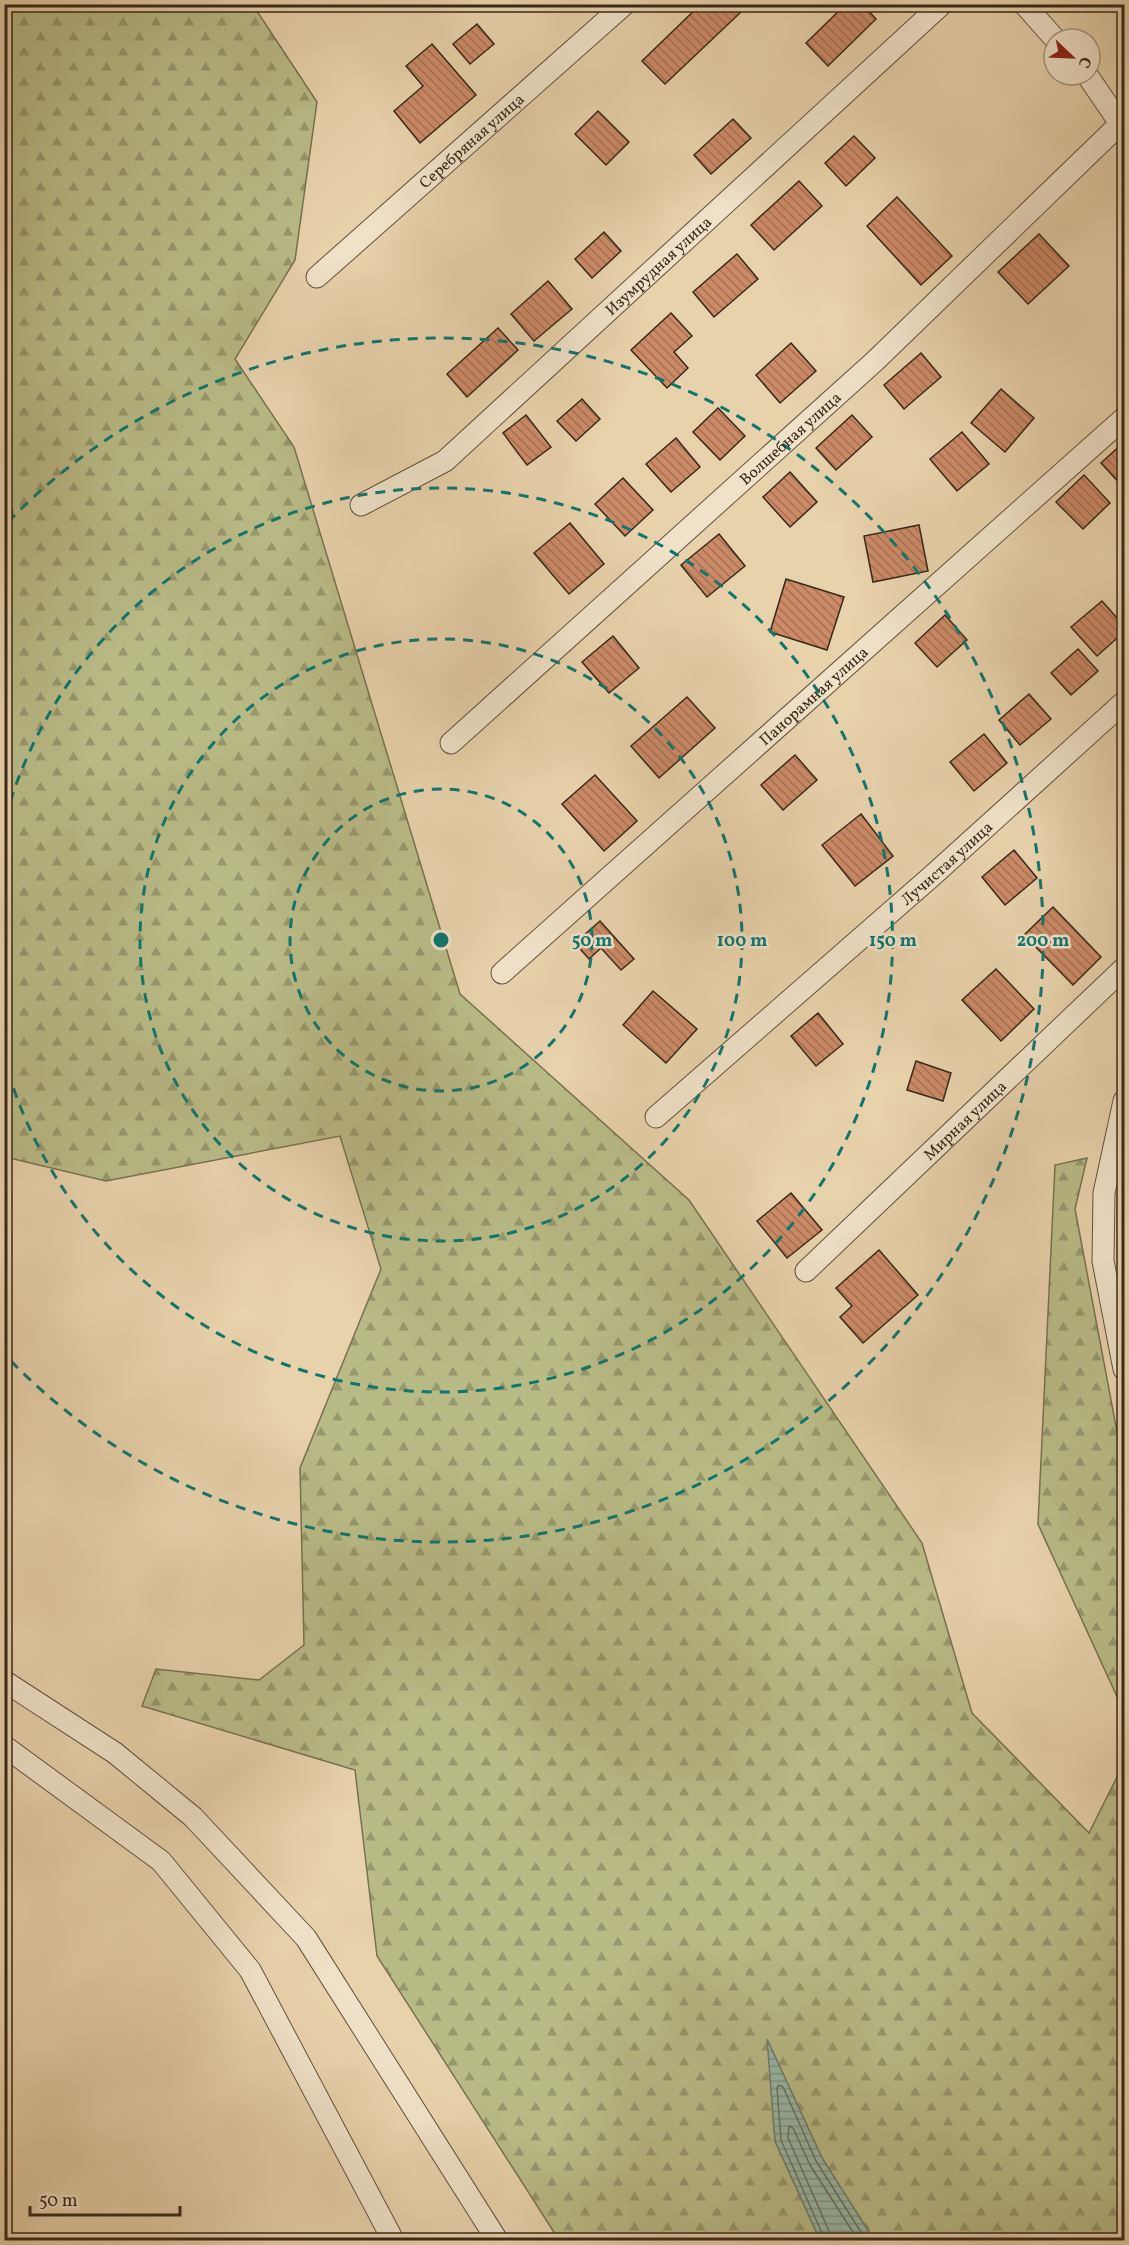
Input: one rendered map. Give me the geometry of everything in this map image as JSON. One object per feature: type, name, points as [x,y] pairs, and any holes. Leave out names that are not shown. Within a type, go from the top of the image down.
[{"type":"street","name":"Серебряная улица","points":[[317,277],[486,131],[625,4]]},
{"type":"street","name":"Изумрудная улица","points":[[361,506],[445,461],[942,4]]},
{"type":"street","points":[[1024,4],[1044,27]]},
{"type":"street","points":[[1095,87],[1123,126]]},
{"type":"street","name":"Волшебная улица","points":[[451,743],[874,361],[1123,126]]},
{"type":"street","name":"Панорамная улица","points":[[502,973],[1125,418]]},
{"type":"street","name":"Лучистая улица","points":[[656,1117],[932,876],[1125,702]]},
{"type":"street","name":"Мирная улица","points":[[806,1271],[1125,968]]},
{"type":"street","points":[[1125,1101],[1104,1193],[1103,1261],[1125,1369]]},
{"type":"street","points":[[4,1681],[115,1753],[193,1816],[306,1938],[497,2241]]},
{"type":"street","points":[[4,1746],[161,1861],[250,1970],[393,2241]]},
{"type":"green space","points":[[5,5],[253,5],[317,102],[295,260],[235,359],[294,447],[460,994],[689,1200],[922,1543],[972,1713],[1089,1833],[1124,1763],[1124,2240],[874,2240],[822,2158],[768,2041],[775,2141],[820,2240],[559,2240],[377,1956],[355,1770],[142,1706],[156,1669],[259,1680],[304,1645],[300,1468],[381,1269],[340,1136],[106,1181],[5,1157],[4,524],[13,512],[4,483]]},
{"type":"green space","points":[[1087,1158],[1075,1209],[1124,1469],[1124,1712],[1038,1524],[1055,1165]]},
{"type":"water","points":[[767,2039],[822,2158],[874,2240],[820,2240],[775,2141]]},
{"type":"building","points":[[701,4],[736,4],[742,11],[665,84],[642,61]]},
{"type":"building","points":[[846,4],[862,4],[876,19],[828,66],[806,43]]},
{"type":"building","points":[[477,24],[494,44],[470,64],[453,44]]},
{"type":"building","points":[[432,44],[476,95],[420,143],[394,111],[423,86],[406,66]]},
{"type":"building","points":[[598,111],[629,142],[606,165],[575,134]]},
{"type":"building","points":[[733,119],[751,138],[711,174],[694,155]]},
{"type":"building","points":[[854,136],[875,158],[846,186],[825,163]]},
{"type":"building","points":[[799,181],[822,206],[774,250],[751,225]]},
{"type":"building","points":[[897,197],[952,256],[921,285],[867,226]]},
{"type":"building","points":[[604,232],[621,251],[592,278],[575,259]]},
{"type":"building","points":[[1039,234],[1069,266],[1028,304],[998,272]]},
{"type":"building","points":[[737,254],[758,279],[714,317],[693,292]]},
{"type":"building","points":[[548,281],[572,309],[534,341],[511,314]]},
{"type":"building","points":[[671,313],[692,336],[674,352],[688,368],[667,388],[631,350]]},
{"type":"building","points":[[498,328],[518,350],[467,397],[447,374]]},
{"type":"building","points":[[791,343],[816,371],[780,403],[756,375]]},
{"type":"building","points":[[921,353],[941,377],[904,409],[884,385]]},
{"type":"building","points":[[1001,389],[1034,418],[1005,452],[971,423]]},
{"type":"building","points":[[582,399],[600,419],[576,441],[557,421]]},
{"type":"building","points":[[718,408],[745,436],[720,460],[693,432]]},
{"type":"building","points":[[526,415],[551,447],[527,465],[503,433]]},
{"type":"building","points":[[852,415],[872,437],[836,470],[816,448]]},
{"type":"building","points":[[962,432],[989,464],[957,491],[930,459]]},
{"type":"building","points":[[676,438],[700,467],[671,492],[646,464]]},
{"type":"building","points":[[1123,443],[1124,445],[1124,488],[1101,463]]},
{"type":"building","points":[[790,472],[817,502],[790,527],[763,497]]},
{"type":"building","points":[[1084,475],[1110,503],[1083,529],[1056,502]]},
{"type":"building","points":[[623,478],[653,510],[625,536],[595,504]]},
{"type":"building","points":[[570,523],[604,564],[569,594],[534,553]]},
{"type":"building","points":[[919,525],[928,571],[873,582],[864,536]]},
{"type":"building","points":[[719,534],[745,566],[707,597],[681,565]]},
{"type":"building","points":[[786,579],[844,597],[827,650],[770,632]]},
{"type":"building","points":[[1102,601],[1124,626],[1124,632],[1097,656],[1071,627]]},
{"type":"building","points":[[945,615],[967,640],[937,667],[915,643]]},
{"type":"building","points":[[613,636],[639,668],[609,693],[582,662]]},
{"type":"building","points":[[1078,649],[1098,671],[1071,695],[1051,673]]},
{"type":"building","points":[[1029,694],[1051,719],[1020,745],[999,720]]},
{"type":"building","points":[[687,697],[715,728],[659,778],[631,746]]},
{"type":"building","points":[[984,734],[1007,763],[974,791],[950,762]]},
{"type":"building","points":[[795,755],[817,780],[783,810],[761,785]]},
{"type":"building","points":[[595,775],[637,821],[604,851],[562,804]]},
{"type":"building","points":[[861,814],[893,856],[855,886],[822,845]]},
{"type":"building","points":[[1014,850],[1037,878],[1005,905],[982,877]]},
{"type":"building","points":[[1053,907],[1101,957],[1073,985],[1024,935]]},
{"type":"building","points":[[600,921],[634,959],[621,970],[601,948],[589,959],[575,943]]},
{"type":"building","points":[[996,969],[1034,1009],[1001,1041],[962,1000]]},
{"type":"building","points":[[653,991],[697,1029],[666,1063],[623,1025]]},
{"type":"building","points":[[818,1013],[843,1044],[816,1066],[791,1036]]},
{"type":"building","points":[[916,1061],[951,1073],[943,1101],[907,1090]]},
{"type":"building","points":[[791,1193],[822,1230],[787,1258],[757,1221]]},
{"type":"building","points":[[879,1250],[918,1295],[863,1343],[840,1317],[852,1306],[836,1288]]}]
